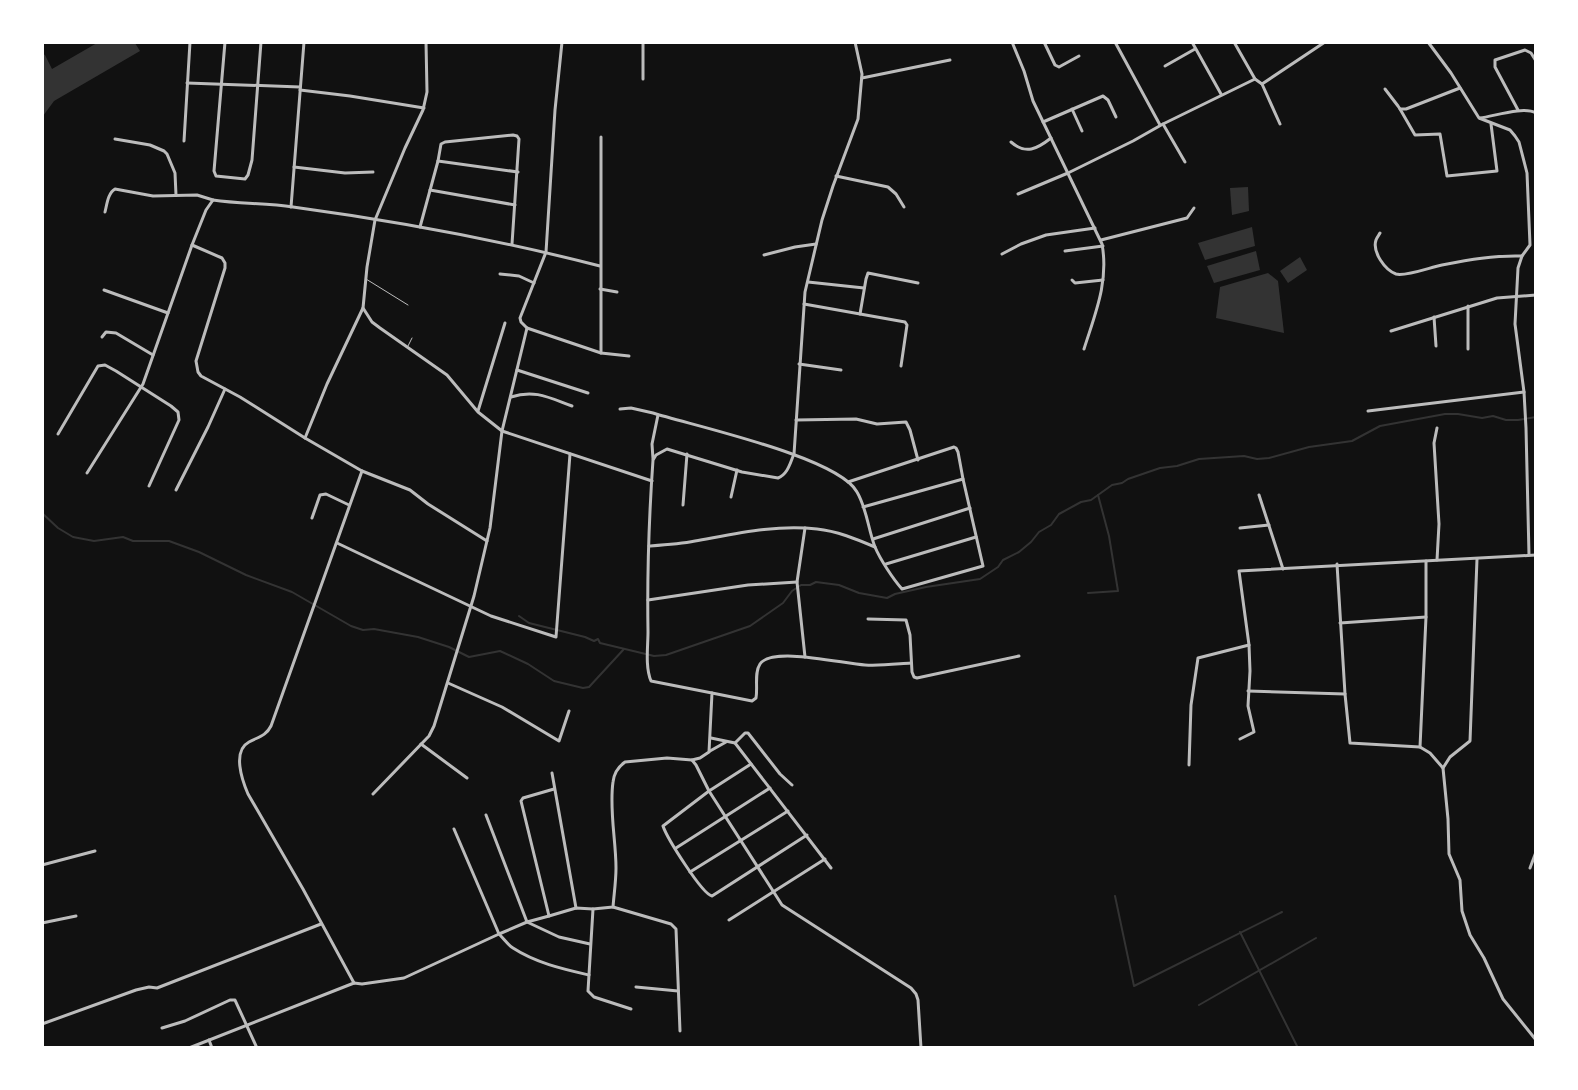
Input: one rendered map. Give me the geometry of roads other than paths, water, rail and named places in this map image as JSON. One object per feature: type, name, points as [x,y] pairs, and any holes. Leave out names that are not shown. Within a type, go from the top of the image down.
[{"type":"street","points":[[184,141],[190,42]]},
{"type":"street","points":[[225,42],[223,84],[214,171],[216,176],[238,179],[245,179],[248,175],[252,160],[261,42]]},
{"type":"street","points":[[291,207],[304,42]]},
{"type":"street","points":[[305,438],[327,384],[363,308],[375,220],[424,108],[427,92],[426,42]]},
{"type":"street","points":[[562,42],[555,110],[546,252],[520,318],[527,328],[601,352],[629,356]]},
{"type":"street","points":[[643,42],[643,79]]},
{"type":"street","points":[[653,460],[656,455],[667,449],[738,470],[778,478],[785,475],[794,454],[799,364],[804,304],[808,282],[816,244],[836,176],[858,119],[862,78],[855,42]]},
{"type":"street","points":[[1012,42],[1024,71],[1032,100],[1101,240],[1105,257],[1103,292],[1084,349]]},
{"type":"street","points":[[1044,42],[1055,66],[1059,67],[1079,56]]},
{"type":"street","points":[[1115,42],[1184,162]]},
{"type":"street","points":[[1192,42],[1221,94]]},
{"type":"street","points":[[1234,42],[1255,79],[1262,84],[1280,124]]},
{"type":"street","points":[[1262,84],[1324,42]]},
{"type":"street","points":[[1428,42],[1479,118],[1510,130],[1515,136],[1519,142],[1527,173],[1530,245],[1522,256],[1518,268],[1515,324],[1524,392],[1529,555]]},
{"type":"street","points":[[1165,66],[1195,49]]},
{"type":"street","points":[[1518,110],[1495,67],[1495,60],[1525,50],[1536,61]]},
{"type":"street","points":[[862,78],[950,60]]},
{"type":"street","points":[[1018,194],[1068,173],[1221,94],[1255,79]]},
{"type":"street","points":[[187,83],[300,89],[424,108]]},
{"type":"street","points":[[1400,109],[1406,109],[1460,88]]},
{"type":"street","points":[[1385,89],[1400,109],[1415,135],[1440,134],[1447,176],[1497,171],[1491,123]]},
{"type":"street","points":[[1043,122],[1103,96],[1108,100],[1116,117]]},
{"type":"street","points":[[1072,109],[1082,131]]},
{"type":"street","points":[[1479,118],[1518,110],[1531,111],[1536,114]]},
{"type":"street","points":[[420,227],[441,144],[444,142],[513,135],[520,139],[512,244]]},
{"type":"street","points":[[600,137],[602,188],[600,266],[601,352]]},
{"type":"street","points":[[1011,142],[1022,150],[1028,150],[1044,143],[1050,138]]},
{"type":"street","points":[[115,139],[150,145],[168,154],[175,173],[176,195]]},
{"type":"street","points":[[438,161],[518,172]]},
{"type":"street","points":[[294,167],[345,173],[373,172]]},
{"type":"street","points":[[836,176],[888,187],[896,194],[904,207]]},
{"type":"street","points":[[105,212],[112,190],[115,189],[153,196],[197,195],[213,200],[291,207],[420,227],[512,244],[600,266]]},
{"type":"street","points":[[430,190],[515,205]]},
{"type":"street","points":[[87,474],[141,387],[192,245],[206,210],[213,200]]},
{"type":"street","points":[[1101,240],[1187,218],[1194,208]]},
{"type":"street","points":[[1002,254],[1021,244],[1046,235],[1095,228]]},
{"type":"street","points":[[1380,233],[1376,240],[1377,254],[1385,265],[1396,274],[1406,274],[1435,266],[1486,257],[1522,256]]},
{"type":"street","points":[[764,255],[816,244]]},
{"type":"street","points":[[192,245],[222,258],[225,263],[196,361],[198,372],[201,376],[240,397],[362,471],[410,490],[428,504],[487,541]]},
{"type":"street","points":[[1065,251],[1102,246]]},
{"type":"street","points":[[860,314],[866,275],[870,273],[918,283]]},
{"type":"street","points":[[500,274],[519,276],[534,283]]},
{"type":"street","points":[[1072,280],[1075,283],[1103,280]]},
{"type":"street","points":[[808,282],[864,288]]},
{"type":"street","points":[[600,289],[617,292]]},
{"type":"street","points":[[104,290],[168,312]]},
{"type":"street","points":[[1391,332],[1497,298],[1536,295]]},
{"type":"street","points":[[804,304],[906,323],[901,366]]},
{"type":"street","points":[[1468,306],[1468,349]]},
{"type":"street","points":[[363,308],[372,322],[447,375],[478,412],[502,431],[652,481]]},
{"type":"street","points":[[1434,317],[1436,346]]},
{"type":"street","points":[[478,412],[505,323]]},
{"type":"street","points":[[373,794],[421,744],[434,726],[471,606],[487,541],[502,431],[527,328]]},
{"type":"street","points":[[102,337],[106,332],[116,334],[153,355]]},
{"type":"street","points":[[799,364],[841,370]]},
{"type":"street","points":[[58,434],[98,366],[105,365],[171,406],[179,415],[179,420],[150,486]]},
{"type":"street","points":[[517,370],[588,393]]},
{"type":"street","points":[[176,490],[208,427],[224,389]]},
{"type":"street","points":[[510,397],[524,392],[538,394],[572,406]]},
{"type":"street","points":[[1368,411],[1524,392]]},
{"type":"street","points":[[620,410],[631,408],[658,415],[794,454],[823,466],[848,482],[857,491],[876,548],[902,589],[983,566],[956,448],[950,448],[848,482]]},
{"type":"street","points":[[658,415],[652,444],[649,546],[648,664],[651,681],[752,701],[756,698],[757,676],[761,663],[770,656],[805,657],[866,665],[911,663]]},
{"type":"street","points":[[796,420],[856,419],[877,424],[906,422],[918,460]]},
{"type":"street","points":[[1437,560],[1439,524],[1434,443],[1438,428]]},
{"type":"street","points":[[337,543],[491,616],[555,637],[558,624],[570,454]]},
{"type":"street","points":[[683,506],[687,454]]},
{"type":"street","points":[[731,497],[738,470]]},
{"type":"street","points":[[354,983],[248,794],[244,785],[240,757],[245,744],[269,731],[362,471]]},
{"type":"street","points":[[863,507],[963,479]]},
{"type":"street","points":[[312,518],[320,495],[326,494],[349,505]]},
{"type":"street","points":[[1259,495],[1282,569]]},
{"type":"street","points":[[873,539],[970,508]]},
{"type":"street","points":[[1240,528],[1269,525]]},
{"type":"street","points":[[649,546],[692,542],[745,532],[805,528],[848,536],[876,548]]},
{"type":"street","points":[[805,528],[798,583],[805,657]]},
{"type":"street","points":[[886,564],[976,537]]},
{"type":"street","points":[[1240,738],[1250,736],[1254,732],[1248,706],[1249,645],[1239,571],[1337,564],[1536,555]]},
{"type":"street","points":[[1443,768],[1450,756],[1470,741],[1478,559]]},
{"type":"street","points":[[1420,747],[1426,618],[1426,561]]},
{"type":"street","points":[[1337,564],[1350,743],[1420,747],[1430,753],[1443,768],[1449,854],[1460,880],[1462,911],[1470,935],[1484,958],[1503,999],[1536,1040]]},
{"type":"street","points":[[648,600],[748,585],[798,583]]},
{"type":"street","points":[[1340,623],[1426,618]]},
{"type":"street","points":[[868,619],[906,620],[910,635],[913,676],[917,678],[1019,656]]},
{"type":"street","points":[[1189,765],[1191,705],[1198,658],[1249,645]]},
{"type":"street","points":[[447,683],[502,707],[559,741],[569,712]]},
{"type":"street","points":[[1248,691],[1345,694]]},
{"type":"street","points":[[709,752],[712,693]]},
{"type":"street","points":[[735,742],[745,733],[748,733],[780,774],[792,785]]},
{"type":"street","points":[[711,738],[735,742],[832,868]]},
{"type":"street","points":[[613,907],[616,869],[613,782],[619,766],[624,762],[667,758],[692,760],[700,758],[726,741]]},
{"type":"street","points":[[421,744],[467,778]]},
{"type":"street","points":[[692,760],[782,905],[911,988],[916,994],[921,1048]]},
{"type":"street","points":[[751,764],[709,790],[663,826],[690,872],[706,894],[712,896],[807,836]]},
{"type":"street","points":[[552,773],[576,908]]},
{"type":"street","points":[[675,848],[770,788]]},
{"type":"street","points":[[549,916],[521,801],[523,798],[554,789]]},
{"type":"street","points":[[690,872],[788,811]]},
{"type":"street","points":[[486,815],[527,922],[560,937],[590,944]]},
{"type":"street","points":[[454,829],[499,934],[512,947],[529,956],[550,965],[589,976]]},
{"type":"street","points":[[42,865],[95,851]]},
{"type":"street","points":[[1530,868],[1536,852]]},
{"type":"street","points":[[729,920],[825,859]]},
{"type":"street","points":[[189,1048],[354,983],[362,984],[404,978],[527,922],[576,908],[593,910],[613,907],[674,925],[676,929],[680,1031]]},
{"type":"street","points":[[593,910],[588,991],[594,997],[631,1009]]},
{"type":"street","points":[[42,923],[76,916]]},
{"type":"street","points":[[42,1024],[136,990],[157,988],[321,924]]},
{"type":"street","points":[[636,987],[678,990]]},
{"type":"street","points":[[162,1028],[236,1000],[257,1048]]},
{"type":"street","points":[[209,1040],[212,1048]]},
{"type":"lane","points":[[366,279],[408,305]]},
{"type":"lane","points":[[408,347],[412,338]]},
{"type":"waterway","points":[[519,616],[529,623],[594,641],[598,639],[600,643],[654,656],[666,655],[750,626],[783,603],[792,591],[801,585],[810,585],[816,582],[839,585],[859,593],[887,598],[895,594],[926,587],[980,579],[998,567],[1003,560],[1019,552],[1039,532],[1051,525],[1059,514],[1081,502],[1091,500],[1112,485],[1160,468],[1177,466],[1199,459],[1244,456],[1257,459],[1269,458],[1309,447],[1352,441],[1380,426],[1445,414],[1482,418],[1493,416],[1506,420],[1536,417]]},
{"type":"waterway","points":[[1088,593],[1118,591],[1109,536],[1098,495]]},
{"type":"waterway","points":[[42,513],[58,528],[73,537],[94,541],[123,537],[133,541],[169,541],[199,552],[246,575],[292,592],[351,626],[363,630],[374,629],[418,637],[449,647],[469,657],[500,651],[528,664],[554,681],[583,688],[589,687],[624,649]]},
{"type":"waterway","points":[[1115,896],[1134,986],[1282,912]]},
{"type":"waterway","points":[[1240,932],[1298,1048]]},
{"type":"waterway","points":[[1199,1005],[1316,938]]}]
